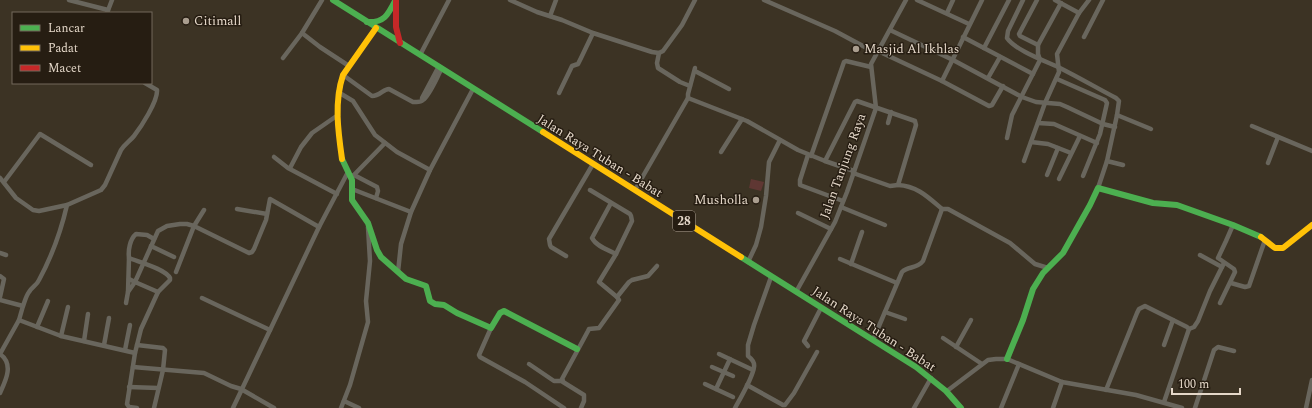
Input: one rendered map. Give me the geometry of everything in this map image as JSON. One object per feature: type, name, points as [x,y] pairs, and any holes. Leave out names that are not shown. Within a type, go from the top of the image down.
[{"type":"main road","name":"28","points":[[333,0],[376,28]]},
{"type":"main road","points":[[366,22],[374,22],[384,19],[396,0]]},
{"type":"main road","points":[[396,0],[395,18],[400,43]]},
{"type":"main road","points":[[376,28],[340,81],[338,92],[338,115],[340,149],[342,159],[351,175],[352,200],[368,223],[379,254],[406,279],[426,286],[430,301],[435,304],[444,305],[457,313],[491,328],[500,313],[504,311],[577,349]]},
{"type":"main road","name":"Jalan Raya Tuban - Babat","points":[[376,28],[873,340],[931,378],[947,391],[961,408]]},
{"type":"main road","points":[[1007,359],[1023,320],[1033,289],[1039,278],[1063,253],[1098,188],[1153,203],[1177,205],[1233,225],[1265,240],[1273,248],[1283,248],[1312,225]]},
{"type":"street","points":[[69,0],[107,11],[112,0]]},
{"type":"street","points":[[282,58],[302,33],[322,0]]},
{"type":"street","points":[[420,55],[449,0]]},
{"type":"street","points":[[510,0],[593,33],[659,53],[663,51],[682,25],[695,0]]},
{"type":"street","points":[[550,16],[556,0]]},
{"type":"street","points":[[764,0],[942,81],[989,106],[992,105],[1003,86]]},
{"type":"street","points":[[886,225],[800,185],[800,180],[844,62],[846,61],[870,67],[870,64],[906,0]]},
{"type":"street","points":[[917,0],[969,24]]},
{"type":"street","points":[[947,14],[953,0]]},
{"type":"street","points":[[942,81],[982,0]]},
{"type":"street","points":[[984,48],[1009,0]]},
{"type":"street","points":[[1023,0],[1008,31],[1007,38],[1013,45],[1116,98],[1120,103],[1107,161],[1098,188]]},
{"type":"street","points":[[1037,0],[1019,34],[1020,36],[1038,45]]},
{"type":"street","points":[[1055,0],[1079,13]]},
{"type":"street","points":[[1024,161],[1045,103],[1057,79],[1059,68],[1056,54],[1079,13],[1089,0]]},
{"type":"street","points":[[1084,37],[1103,0]]},
{"type":"street","points":[[1007,138],[1012,117],[1040,60],[1038,45],[1061,3]]},
{"type":"street","points":[[890,30],[953,60],[1022,97],[1036,102],[1060,104],[1103,124],[1115,127]]},
{"type":"street","points":[[302,33],[320,48],[349,66]]},
{"type":"street","points":[[559,93],[572,66],[578,64],[593,33]]},
{"type":"street","points":[[963,37],[1033,74]]},
{"type":"street","points":[[659,53],[657,63],[658,68],[690,86]]},
{"type":"street","points":[[988,78],[1000,57]]},
{"type":"street","points":[[343,75],[372,96],[377,96],[389,89],[413,102],[421,102],[427,95],[440,67]]},
{"type":"street","name":"Jalan Tanjung Raya","points":[[796,292],[831,229],[842,204],[876,108],[870,67]]},
{"type":"street","points":[[635,190],[688,98],[695,69],[728,89]]},
{"type":"street","points":[[1057,79],[1107,101],[1108,105],[1103,124],[1084,176]]},
{"type":"street","points":[[0,178],[16,198],[36,211],[68,205],[95,194],[105,185],[121,150],[141,126],[157,95],[157,90],[147,84]]},
{"type":"street","points":[[398,272],[401,244],[411,212],[430,170],[473,89]]},
{"type":"street","points":[[338,92],[353,101],[376,135],[410,160],[430,170]]},
{"type":"street","points":[[688,98],[742,119],[780,140],[825,161],[890,186],[898,185],[922,191],[942,209],[948,209],[1001,238],[1017,248],[1035,264],[1048,268]]},
{"type":"street","points":[[825,161],[855,102],[859,100],[876,108],[914,120],[916,123],[898,185]]},
{"type":"street","points":[[888,122],[891,112]]},
{"type":"street","points":[[290,168],[301,147],[312,133],[338,115]]},
{"type":"street","points":[[1117,115],[1151,129]]},
{"type":"street","points":[[721,152],[742,119]]},
{"type":"street","points":[[1038,123],[1054,124],[1097,143]]},
{"type":"street","points":[[1252,126],[1312,150]]},
{"type":"street","points":[[4,182],[40,134],[92,165]]},
{"type":"street","points":[[1059,179],[1080,136]]},
{"type":"street","points":[[1268,163],[1278,137]]},
{"type":"street","points":[[748,262],[756,245],[761,227],[769,162],[780,140]]},
{"type":"street","points":[[1031,142],[1048,144],[1071,153]]},
{"type":"street","points":[[233,408],[319,227],[337,194],[351,175],[386,143]]},
{"type":"street","points":[[1047,175],[1058,148]]},
{"type":"street","points":[[274,157],[320,186],[337,194]]},
{"type":"street","points":[[1107,161],[1123,166]]},
{"type":"street","points":[[566,256],[551,247],[549,240],[593,164]]},
{"type":"street","points":[[351,175],[377,187],[378,191],[376,198]]},
{"type":"street","points":[[352,189],[411,212]]},
{"type":"street","points":[[563,381],[562,379],[577,349],[589,330],[600,327],[619,300],[599,282],[616,254],[632,218],[630,214],[590,190]]},
{"type":"street","points":[[128,292],[135,282],[158,231],[167,226],[187,224],[194,226],[249,253],[252,252],[256,245],[267,214],[270,199],[319,227]]},
{"type":"street","points":[[611,203],[592,238],[595,242],[616,254]]},
{"type":"street","points":[[0,393],[8,371],[8,363],[4,356],[0,354],[19,320],[23,306],[30,291],[36,286],[50,257],[58,239],[68,205]]},
{"type":"street","points":[[237,209],[267,214]]},
{"type":"street","points":[[873,340],[904,270],[915,267],[923,261],[942,209]]},
{"type":"street","points":[[176,272],[194,226],[204,210]]},
{"type":"street","points":[[798,213],[831,229]]},
{"type":"street","points":[[341,408],[350,385],[368,322],[366,301],[370,261],[368,223]]},
{"type":"street","points":[[1223,265],[1218,257],[1233,225]]},
{"type":"street","points":[[851,264],[862,232]]},
{"type":"street","points":[[126,303],[129,279],[129,254],[132,239],[134,235],[140,234],[154,239]]},
{"type":"street","points":[[1231,283],[1245,287],[1249,286],[1265,240]]},
{"type":"street","points":[[151,246],[174,257]]},
{"type":"street","points":[[0,253],[6,255]]},
{"type":"street","points":[[1200,255],[1235,270],[1231,283],[1220,303]]},
{"type":"street","points":[[129,258],[144,263],[170,276],[170,280],[158,292],[141,329],[126,404],[129,407],[137,408]]},
{"type":"street","points":[[840,259],[897,283]]},
{"type":"street","points":[[1164,402],[1189,329],[1194,327],[1198,321],[1210,291],[1223,265]]},
{"type":"street","points":[[617,297],[629,282],[648,276],[657,266]]},
{"type":"street","points":[[0,276],[3,277],[4,280],[0,299],[23,306]]},
{"type":"street","points":[[744,365],[748,356],[748,345],[752,332],[772,277]]},
{"type":"street","points":[[129,279],[158,292]]},
{"type":"street","points":[[202,298],[270,330]]},
{"type":"street","points":[[37,327],[48,301]]},
{"type":"street","points":[[61,336],[68,307]]},
{"type":"street","points":[[1106,390],[1139,309],[1142,307],[1148,307],[1189,329]]},
{"type":"street","points":[[808,346],[804,341],[821,308]]},
{"type":"street","points":[[885,312],[905,319]]},
{"type":"street","points":[[84,341],[88,314]]},
{"type":"street","points":[[104,345],[109,318]]},
{"type":"street","points":[[19,320],[61,336],[135,353]]},
{"type":"street","points":[[956,347],[971,320]]},
{"type":"street","points":[[1164,345],[1173,320]]},
{"type":"street","points":[[126,350],[130,325]]},
{"type":"street","points":[[491,328],[481,349],[479,355],[480,357],[525,382],[564,408]]},
{"type":"street","points":[[943,338],[982,364]]},
{"type":"street","points":[[137,345],[163,348],[165,350],[154,408]]},
{"type":"street","points":[[1195,408],[1214,350],[1218,347],[1234,351]]},
{"type":"street","points":[[747,385],[785,405],[794,394],[817,352]]},
{"type":"street","points":[[719,354],[753,370]]},
{"type":"street","points":[[734,408],[747,385],[753,370],[754,361],[748,356]]},
{"type":"street","points":[[716,389],[730,359]]},
{"type":"street","points":[[947,391],[988,360],[1007,359],[1062,382],[1136,395],[1181,408]]},
{"type":"street","points":[[529,364],[554,381],[563,381],[584,395],[584,401],[580,408]]},
{"type":"street","points":[[1001,408],[1019,364]]},
{"type":"street","points":[[133,367],[202,373],[231,386],[242,389],[274,408]]},
{"type":"street","points":[[712,367],[733,376]]},
{"type":"street","points":[[914,408],[931,378]]},
{"type":"street","points":[[1306,408],[1312,380]]},
{"type":"street","points":[[1053,408],[1062,382]]},
{"type":"street","points":[[705,384],[733,397]]},
{"type":"street","points":[[129,387],[158,388]]},
{"type":"street","points":[[344,401],[360,408]]},
{"type":"shaded area","points":[[751,179],[764,182],[761,191],[749,188]]},
{"type":"traffic: fast","points":[[333,0],[543,132]]},
{"type":"traffic: fast","points":[[367,22],[378,21],[385,17],[395,1]]},
{"type":"traffic: fast","points":[[342,159],[352,180],[352,200],[368,223],[377,250],[381,257],[406,279],[426,286],[430,301],[435,304],[444,305],[457,313],[491,328],[500,313],[504,311],[577,349]]},
{"type":"traffic: fast","points":[[1007,359],[1023,320],[1033,289],[1043,273],[1063,253],[1098,188],[1153,203],[1177,205],[1233,225],[1261,237]]},
{"type":"traffic: fast","points":[[741,257],[916,367],[946,391],[961,408]]},
{"type":"traffic: slow","points":[[342,159],[338,117],[338,96],[340,85],[343,75],[376,28]]},
{"type":"traffic: slow","points":[[543,132],[741,257]]},
{"type":"traffic: slow","points":[[1261,237],[1275,248],[1283,248],[1312,225]]},
{"type":"traffic: jam","points":[[396,0],[396,27],[400,43]]},
{"type":"place","name":"Citimall","points":[[186,21]]},
{"type":"place","name":"Masjid Al Ikhlas","points":[[856,49]]},
{"type":"place","name":"Musholla","points":[[756,200]]}]
